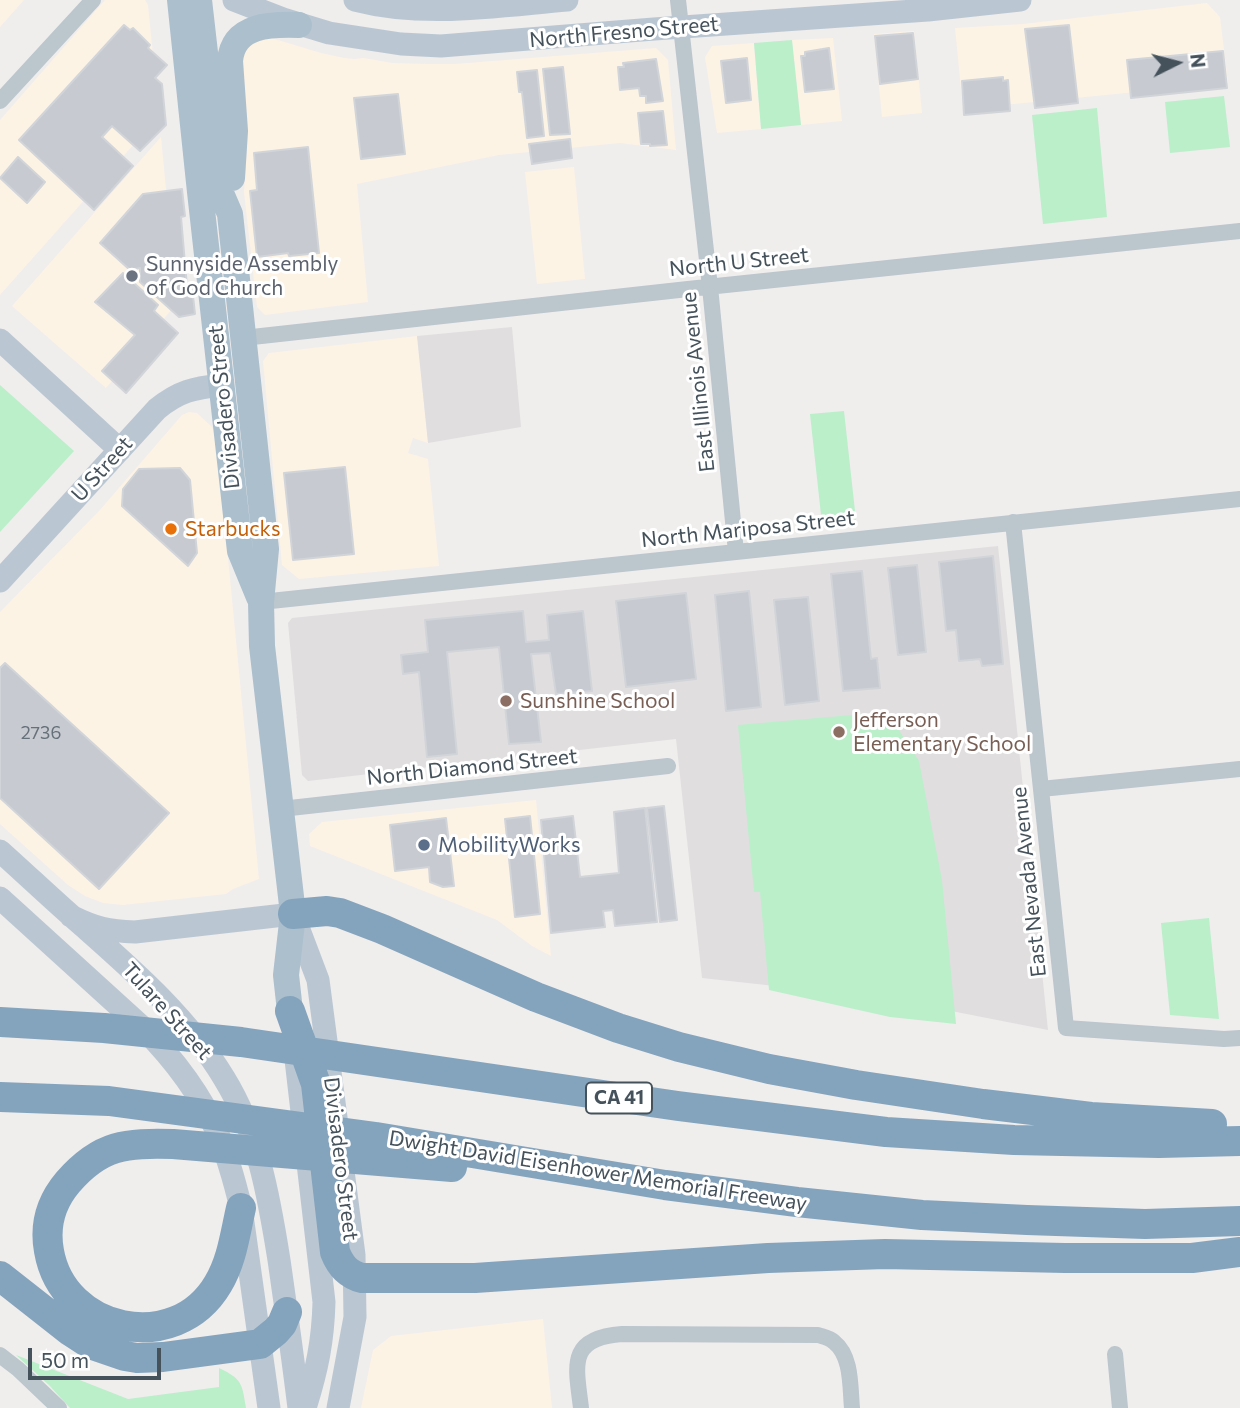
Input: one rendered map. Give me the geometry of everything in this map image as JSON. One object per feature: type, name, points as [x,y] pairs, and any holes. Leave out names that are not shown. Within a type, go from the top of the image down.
[{"type":"highway","points":[[293,914],[327,911],[340,913],[536,997],[618,1028],[679,1047],[769,1069],[856,1085],[1091,1117],[1240,1125]]},
{"type":"highway","points":[[290,1011],[316,1084],[335,1252],[341,1265],[355,1276],[369,1279],[475,1278],[768,1258],[872,1254],[1192,1258],[1240,1252]]},
{"type":"highway","name":"CA 41","points":[[0,1022],[104,1028],[241,1042],[678,1107],[886,1132],[1014,1140],[1159,1143],[1240,1141]]},
{"type":"highway","name":"Dwight David Eisenhower Memorial Freeway","points":[[0,1097],[122,1103],[376,1137],[665,1185],[797,1202],[922,1214],[1145,1224],[1240,1221]]},
{"type":"highway","points":[[239,1215],[225,1273],[210,1296],[191,1313],[167,1325],[120,1325],[98,1317],[77,1303],[65,1290],[50,1258],[47,1241],[51,1212],[58,1194],[91,1159],[131,1144],[173,1144],[665,1185]]},
{"type":"highway","points":[[0,1276],[90,1344],[137,1358],[163,1357],[260,1343],[276,1331],[287,1312]]},
{"type":"main road","name":"Divisadero Street","points":[[180,0],[240,551],[261,602]]},
{"type":"main road","name":"Divisadero Street","points":[[199,0],[221,193],[230,214],[266,549],[261,602],[262,646],[293,914],[286,975],[290,1011]]},
{"type":"main road","name":"North Fresno Street","points":[[234,0],[299,25],[358,38],[441,47],[928,10],[1020,0]]},
{"type":"main road","name":"North Fresno Street","points":[[355,0],[401,9],[438,10],[567,0]]},
{"type":"main road","points":[[230,214],[234,131],[231,52],[241,37],[257,28],[299,25]]},
{"type":"main road","points":[[200,192],[218,242],[229,320],[243,338]]},
{"type":"main road","points":[[0,340],[120,450]]},
{"type":"main road","points":[[221,385],[233,392],[236,399],[242,464],[261,517]]},
{"type":"main road","name":"U Street","points":[[0,581],[157,409],[185,390],[221,385]]},
{"type":"main road","name":"Tulare Street","points":[[0,851],[159,996],[206,1051],[225,1078],[252,1135],[271,1211],[299,1408]]},
{"type":"main road","name":"Tulare Street","points":[[0,898],[142,1027],[176,1064],[206,1109],[219,1135],[234,1180],[269,1408]]},
{"type":"main road","name":"Divisadero Street","points":[[293,914],[317,980],[332,1217],[323,1328],[316,1373],[305,1408]]},
{"type":"main road","points":[[71,916],[109,931],[135,932],[293,914]]},
{"type":"main road","points":[[338,1408],[354,1327],[355,1276]]},
{"type":"street","points":[[0,101],[93,0]]},
{"type":"street","name":"East Illinois Avenue","points":[[678,0],[736,552]]},
{"type":"street","name":"North U Street","points":[[243,338],[710,286],[1240,232]]},
{"type":"street","name":"North Mariposa Street","points":[[261,602],[1240,499]]},
{"type":"street","name":"East Nevada Avenue","points":[[1013,522],[1066,1028],[1240,1038]]},
{"type":"street","name":"North Diamond Street","points":[[281,810],[668,766]]},
{"type":"street","points":[[1041,789],[1240,769]]},
{"type":"street","points":[[581,1408],[577,1369],[579,1354],[587,1343],[608,1335],[818,1335],[836,1343],[844,1355],[848,1367],[852,1408]]},
{"type":"street","points":[[0,1354],[59,1408]]},
{"type":"street","points":[[1115,1354],[1120,1408]]},
{"type":"shaded area","points":[[0,0],[24,0],[0,27]]},
{"type":"shaded area","points":[[105,0],[145,0],[148,5],[159,116],[0,295],[0,120]]},
{"type":"shaded area","points":[[1207,3],[1220,17],[1228,83],[963,109],[955,28],[1023,24]]},
{"type":"shaded area","points":[[914,31],[922,113],[882,117],[874,34]]},
{"type":"shaded area","points":[[268,37],[344,58],[427,64],[656,48],[668,60],[676,150],[620,143],[499,155],[357,184],[368,302],[265,315],[257,307],[244,192],[247,147],[239,59],[251,41]]},
{"type":"shaded area","points":[[833,38],[842,121],[801,125],[792,40]]},
{"type":"shaded area","points":[[754,43],[761,129],[717,133],[705,57],[712,46]]},
{"type":"shaded area","points":[[161,137],[177,303],[106,388],[12,306]]},
{"type":"shaded area","points":[[574,167],[585,279],[537,284],[525,172]]},
{"type":"shaded area","points":[[512,327],[521,427],[428,443],[417,336]]},
{"type":"shaded area","points":[[417,336],[428,443],[413,438],[408,453],[428,459],[439,566],[299,579],[282,565],[263,361],[269,353]]},
{"type":"shaded area","points":[[197,413],[216,433],[259,879],[226,894],[123,905],[103,903],[68,885],[0,824],[0,612],[99,511],[182,415]]},
{"type":"shaded area","points":[[998,546],[1048,1030],[885,998],[702,978],[676,739],[308,781],[302,775],[288,623],[292,618]]},
{"type":"shaded area","points":[[536,800],[551,956],[532,946],[497,920],[310,846],[309,834],[322,822]]},
{"type":"shaded area","points":[[543,1319],[552,1408],[361,1408],[373,1350],[391,1336]]},
{"type":"green space","points":[[792,40],[801,125],[761,129],[754,43]]},
{"type":"green space","points":[[1224,96],[1230,147],[1170,153],[1165,102]]},
{"type":"green space","points":[[1097,108],[1107,217],[1043,224],[1032,115]]},
{"type":"green space","points":[[0,385],[74,451],[0,532]]},
{"type":"green space","points":[[844,411],[856,520],[822,524],[810,414]]},
{"type":"green space","points":[[887,712],[919,761],[942,880],[956,1024],[890,1017],[769,990],[760,892],[754,892],[738,725]]},
{"type":"green space","points":[[1209,918],[1219,1019],[1170,1015],[1161,923]]},
{"type":"green space","points":[[16,1355],[128,1399],[219,1387],[219,1368],[240,1383],[246,1408],[70,1408]]},
{"type":"building","points":[[124,25],[130,30],[133,28],[150,45],[148,48],[167,65],[155,78],[162,84],[166,125],[140,151],[112,126],[102,137],[133,166],[94,210],[19,140]]},
{"type":"building","points":[[1069,25],[1078,103],[1035,108],[1025,29]]},
{"type":"building","points":[[913,33],[918,79],[880,84],[875,36]]},
{"type":"building","points":[[829,48],[834,89],[805,92],[801,56],[805,56],[805,52]]},
{"type":"building","points":[[1223,51],[1227,88],[1131,98],[1127,60]]},
{"type":"building","points":[[747,58],[751,100],[726,103],[721,61]]},
{"type":"building","points":[[656,59],[663,101],[646,103],[646,96],[640,96],[639,88],[620,90],[618,67],[624,67],[623,63]]},
{"type":"building","points":[[563,67],[570,134],[550,135],[543,69]]},
{"type":"building","points":[[537,70],[544,136],[527,138],[517,72]]},
{"type":"building","points":[[1003,77],[1003,81],[1008,80],[1010,111],[964,115],[962,81]]},
{"type":"building","points":[[398,94],[405,154],[361,159],[354,98]]},
{"type":"building","points":[[663,111],[667,145],[641,144],[638,113]]},
{"type":"building","points":[[570,139],[572,158],[532,164],[529,144]]},
{"type":"building","points":[[308,147],[319,253],[257,257],[250,191],[257,190],[254,153]]},
{"type":"building","points":[[18,157],[45,182],[27,203],[0,178]]},
{"type":"building","points":[[182,189],[185,216],[181,217],[187,287],[192,287],[195,314],[179,317],[140,282],[140,268],[130,270],[100,243],[143,194]]},
{"type":"building","points":[[123,273],[158,305],[154,311],[178,333],[126,393],[102,371],[135,335],[95,302]]},
{"type":"building","points":[[345,467],[354,554],[293,560],[284,473]]},
{"type":"building","name":"Starbucks","points":[[180,468],[190,480],[197,553],[188,566],[122,506],[123,489],[139,469]]},
{"type":"building","points":[[993,556],[1003,664],[982,666],[980,659],[959,661],[956,630],[946,631],[939,562]]},
{"type":"building","points":[[917,565],[926,652],[898,655],[888,568]]},
{"type":"building","points":[[862,571],[871,659],[877,658],[880,688],[843,691],[831,574]]},
{"type":"building","points":[[749,591],[761,707],[726,711],[715,595]]},
{"type":"building","points":[[686,593],[696,679],[626,687],[616,601]]},
{"type":"building","points":[[808,597],[819,701],[785,705],[774,600]]},
{"type":"building","points":[[523,611],[526,642],[549,640],[547,615],[583,611],[592,691],[556,694],[550,653],[531,654],[541,742],[509,744],[499,647],[447,652],[457,754],[427,757],[419,672],[403,674],[401,655],[428,652],[425,620]]},
{"type":"building","points":[[5,663],[169,813],[99,889],[0,798],[0,668]]},
{"type":"building","points":[[664,806],[677,920],[660,922],[647,808]]},
{"type":"building","points":[[645,808],[657,922],[615,926],[613,910],[603,911],[605,927],[551,933],[541,820],[573,816],[580,877],[619,873],[614,812]]},
{"type":"building","points":[[530,816],[540,914],[515,917],[505,819]]},
{"type":"building","points":[[446,818],[454,886],[443,887],[430,882],[429,867],[395,871],[390,825]]},
{"type":"place","name":"Sunnyside Assembly of God Church","points":[[132,276]]},
{"type":"place","name":"Starbucks","points":[[171,529]]},
{"type":"place","name":"Sunshine School","points":[[506,701]]},
{"type":"place","name":"Jefferson Elementary School","points":[[839,732]]},
{"type":"place","name":"MobilityWorks","points":[[424,845]]}]
